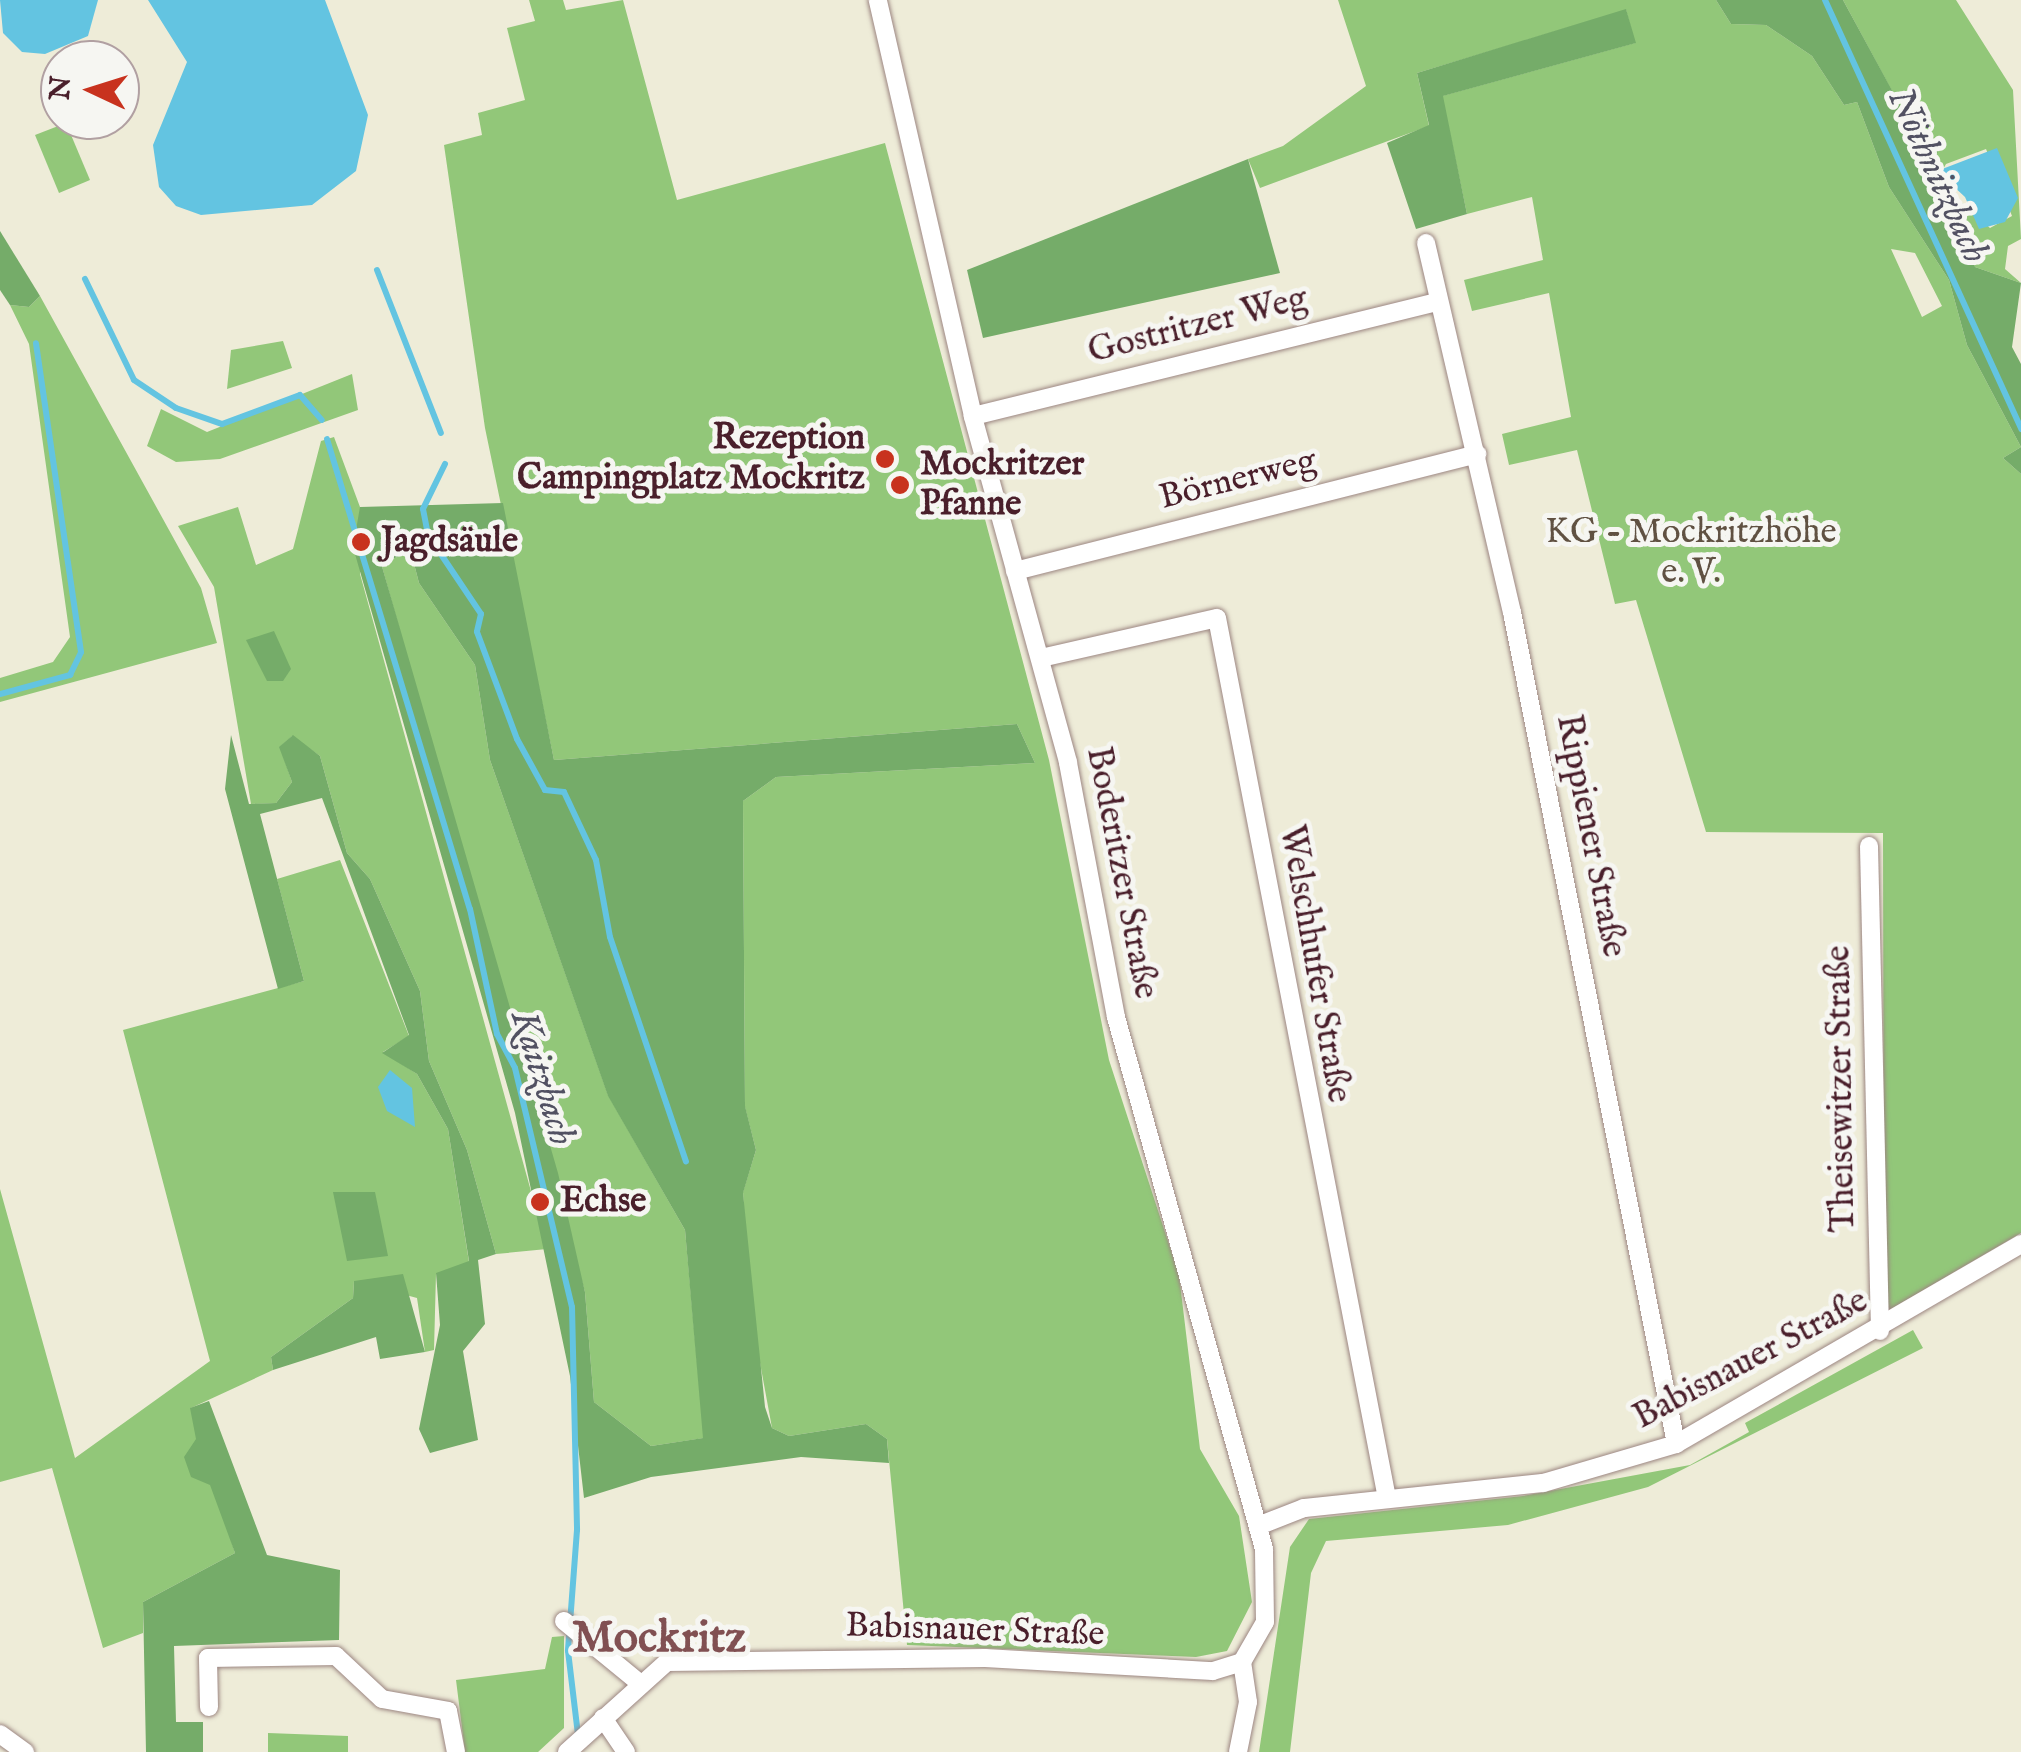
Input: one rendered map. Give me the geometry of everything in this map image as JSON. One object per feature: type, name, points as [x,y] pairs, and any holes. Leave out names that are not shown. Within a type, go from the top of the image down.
[{"type":"street","name":"Boderitzer Straße","points":[[878,0],[973,416],[1041,658],[1116,1018],[1258,1526],[1265,1622],[1242,1662]]},
{"type":"street","name":"Rippiener Straße","points":[[1426,243],[1478,454],[1676,1444]]},
{"type":"street","name":"Gostritzer Weg","points":[[973,416],[1438,302]]},
{"type":"street","name":"Börnerweg","points":[[1015,570],[1478,454]]},
{"type":"street","name":"Welschhufer Straße","points":[[1041,658],[1217,618],[1358,1386],[1387,1498]]},
{"type":"street","name":"Theisewitzer Straße","points":[[1868,846],[1880,1331]]},
{"type":"street","name":"Babisnauer Straße","points":[[1258,1526],[1304,1508],[1543,1483],[1676,1444],[1880,1331],[2021,1244]]},
{"type":"street","points":[[567,1752],[637,1681],[570,1628]]},
{"type":"street","points":[[209,1707],[208,1658],[336,1656],[382,1700],[448,1711],[456,1752]]},
{"type":"street","name":"Babisnauer Straße","points":[[637,1681],[667,1662],[704,1660],[984,1658],[1190,1672],[1242,1662]]},
{"type":"street","points":[[1238,1752],[1248,1702],[1242,1662]]},
{"type":"street","points":[[603,1718],[626,1752]]},
{"type":"street","points":[[0,1734],[24,1752]]},
{"type":"green space","points":[[529,0],[563,0],[566,10],[623,0],[677,200],[885,143],[1049,760],[1109,1060],[1179,1275],[1200,1449],[1239,1516],[1252,1602],[1227,1651],[1196,1657],[907,1645],[887,1439],[866,1424],[789,1436],[772,1428],[749,1303],[743,1192],[756,1150],[745,1107],[743,801],[776,777],[1035,763],[1017,724],[554,760],[485,428],[444,145],[482,135],[478,113],[525,100],[507,28],[535,21]]},
{"type":"green space","name":"KG - Mockritzhöhe e. V.","points":[[1338,0],[1716,0],[1731,24],[1766,25],[1812,56],[1844,105],[1857,102],[1889,187],[1949,280],[1967,345],[2021,447],[2003,458],[2021,474],[2021,1233],[1884,1313],[1883,833],[1706,832],[1636,600],[1615,604],[1577,450],[1509,465],[1502,434],[1571,417],[1549,293],[1472,311],[1464,280],[1543,260],[1532,197],[1467,214],[1442,96],[1635,43],[1626,10],[1417,73],[1429,126],[1260,188],[1248,159],[1283,146],[1366,86]],"holes":[[[1891,249],[1915,253],[1942,306],[1922,317]]]},
{"type":"green space","points":[[1716,0],[1843,0],[1925,151],[1940,147],[1929,171],[1960,201],[1975,267],[2021,283],[2012,347],[2021,364],[2021,447],[1967,345],[1949,280],[1889,187],[1857,102],[1844,105],[1812,56],[1766,25],[1731,24]]},
{"type":"green space","points":[[1843,0],[1956,0],[2013,90],[2021,239],[2008,246],[2005,269],[2021,283],[1975,267],[1957,198],[1990,228],[2012,216],[1986,149],[1946,164],[1937,179],[1929,171],[1939,147],[1925,152]]},
{"type":"green space","points":[[1626,9],[1636,43],[1443,96],[1467,214],[1416,229],[1387,143],[1429,125],[1417,73]]},
{"type":"green space","points":[[40,133],[40,140],[73,140],[90,180],[59,193],[35,135]]},
{"type":"green space","points":[[1248,159],[1280,273],[983,338],[967,270]]},
{"type":"green space","points":[[0,231],[40,296],[29,307],[10,305],[0,290]]},
{"type":"green space","points":[[40,296],[201,588],[217,643],[0,702],[0,678],[53,662],[70,637],[29,344],[10,305],[29,307]]},
{"type":"green space","points":[[283,341],[292,368],[227,389],[231,350]]},
{"type":"green space","points":[[352,374],[358,410],[220,459],[176,462],[147,446],[161,409],[207,432]]},
{"type":"green space","points":[[334,437],[360,507],[360,574],[547,1249],[496,1254],[467,1150],[429,1061],[420,991],[370,879],[347,853],[320,756],[292,736],[280,747],[292,782],[276,803],[251,804],[214,587],[178,526],[238,507],[256,565],[293,549],[321,441]]},
{"type":"green space","points":[[2021,447],[2021,474],[2003,458]]},
{"type":"green space","points":[[503,503],[554,760],[1017,724],[1035,763],[776,777],[743,801],[745,1106],[756,1150],[743,1193],[765,1407],[772,1428],[789,1436],[866,1424],[887,1439],[889,1463],[801,1457],[651,1477],[584,1498],[570,1376],[515,1113],[353,547],[360,507]],"holes":[[[411,552],[419,583],[475,665],[490,760],[608,1096],[685,1230],[703,1438],[651,1446],[594,1402],[585,1292],[558,1173],[381,563]]]},
{"type":"green space","points":[[411,552],[419,583],[475,665],[490,760],[608,1095],[685,1230],[704,1438],[651,1446],[594,1402],[585,1292],[381,563]]},
{"type":"green space","points":[[274,631],[291,669],[283,681],[267,681],[246,640]]},
{"type":"green space","points":[[231,735],[249,804],[276,803],[292,782],[279,747],[293,735],[320,756],[347,853],[370,879],[420,991],[429,1061],[467,1150],[496,1254],[478,1260],[485,1324],[463,1351],[478,1440],[430,1453],[419,1429],[440,1325],[436,1273],[469,1261],[448,1129],[417,1074],[382,1053],[409,1035],[322,798],[260,814],[304,981],[278,989],[225,789]]},
{"type":"green space","points":[[340,860],[409,1036],[383,1052],[417,1074],[448,1129],[469,1262],[436,1274],[434,1350],[425,1352],[417,1298],[354,1281],[353,1298],[271,1357],[273,1370],[191,1408],[235,1553],[143,1602],[143,1633],[103,1648],[52,1468],[0,1482],[0,1189],[75,1458],[210,1361],[123,1030],[304,981],[277,879]]},
{"type":"green space","points":[[333,1192],[375,1192],[388,1256],[347,1261]]},
{"type":"green space","points":[[403,1274],[425,1352],[380,1359],[376,1337],[273,1370],[271,1357],[353,1298],[354,1281]]},
{"type":"green space","points":[[1913,1330],[1923,1348],[1648,1487],[1508,1525],[1326,1541],[1311,1573],[1290,1752],[1259,1752],[1290,1547],[1309,1519],[1523,1496],[1690,1465],[1749,1432],[1745,1423]]},
{"type":"green space","points":[[209,1401],[267,1555],[340,1570],[339,1640],[174,1646],[176,1722],[203,1722],[203,1752],[146,1752],[143,1602],[235,1553],[210,1485],[191,1477],[184,1457],[196,1439],[190,1408]]},
{"type":"green space","points":[[564,1636],[564,1728],[538,1752],[465,1752],[456,1680],[545,1669],[552,1637]]},
{"type":"green space","points":[[268,1733],[348,1736],[348,1752],[268,1752]]},
{"type":"water","points":[[0,0],[98,0],[88,36],[78,40],[40,40],[40,54],[22,52],[3,33]]},
{"type":"water","points":[[148,0],[325,0],[368,115],[356,171],[312,205],[201,215],[176,206],[159,187],[153,145],[187,62]]},
{"type":"water","points":[[1997,148],[2018,198],[2005,222],[1979,229],[1965,197],[1937,171]]},
{"type":"water","points":[[390,1070],[412,1088],[415,1127],[387,1111],[378,1087]]},
{"type":"waterway","name":"Nöthnitzbach","points":[[1825,0],[2021,429]]},
{"type":"waterway","points":[[377,270],[441,433]]},
{"type":"waterway","name":"Kaitzbach","points":[[85,279],[134,380],[176,408],[222,424],[300,395],[322,420]]},
{"type":"waterway","points":[[0,694],[70,675],[81,652],[36,343]]},
{"type":"waterway","name":"Kaitzbach","points":[[327,439],[470,909],[497,1034],[515,1068],[572,1307],[577,1530],[568,1651],[578,1735]]},
{"type":"waterway","points":[[445,464],[423,509],[428,535],[481,614],[477,632],[517,739],[545,790],[564,792],[596,860],[610,937],[686,1161]]},
{"type":"place","name":"Rezeption Campingplatz Mockritz","points":[[885,459]]},
{"type":"place","name":"Mockritzer Pfanne","points":[[900,485]]},
{"type":"place","name":"Jagdsäule","points":[[361,542]]},
{"type":"place","name":"Echse","points":[[540,1202]]},
{"type":"district","name":"Mockritz","points":[[659,1639]]}]
